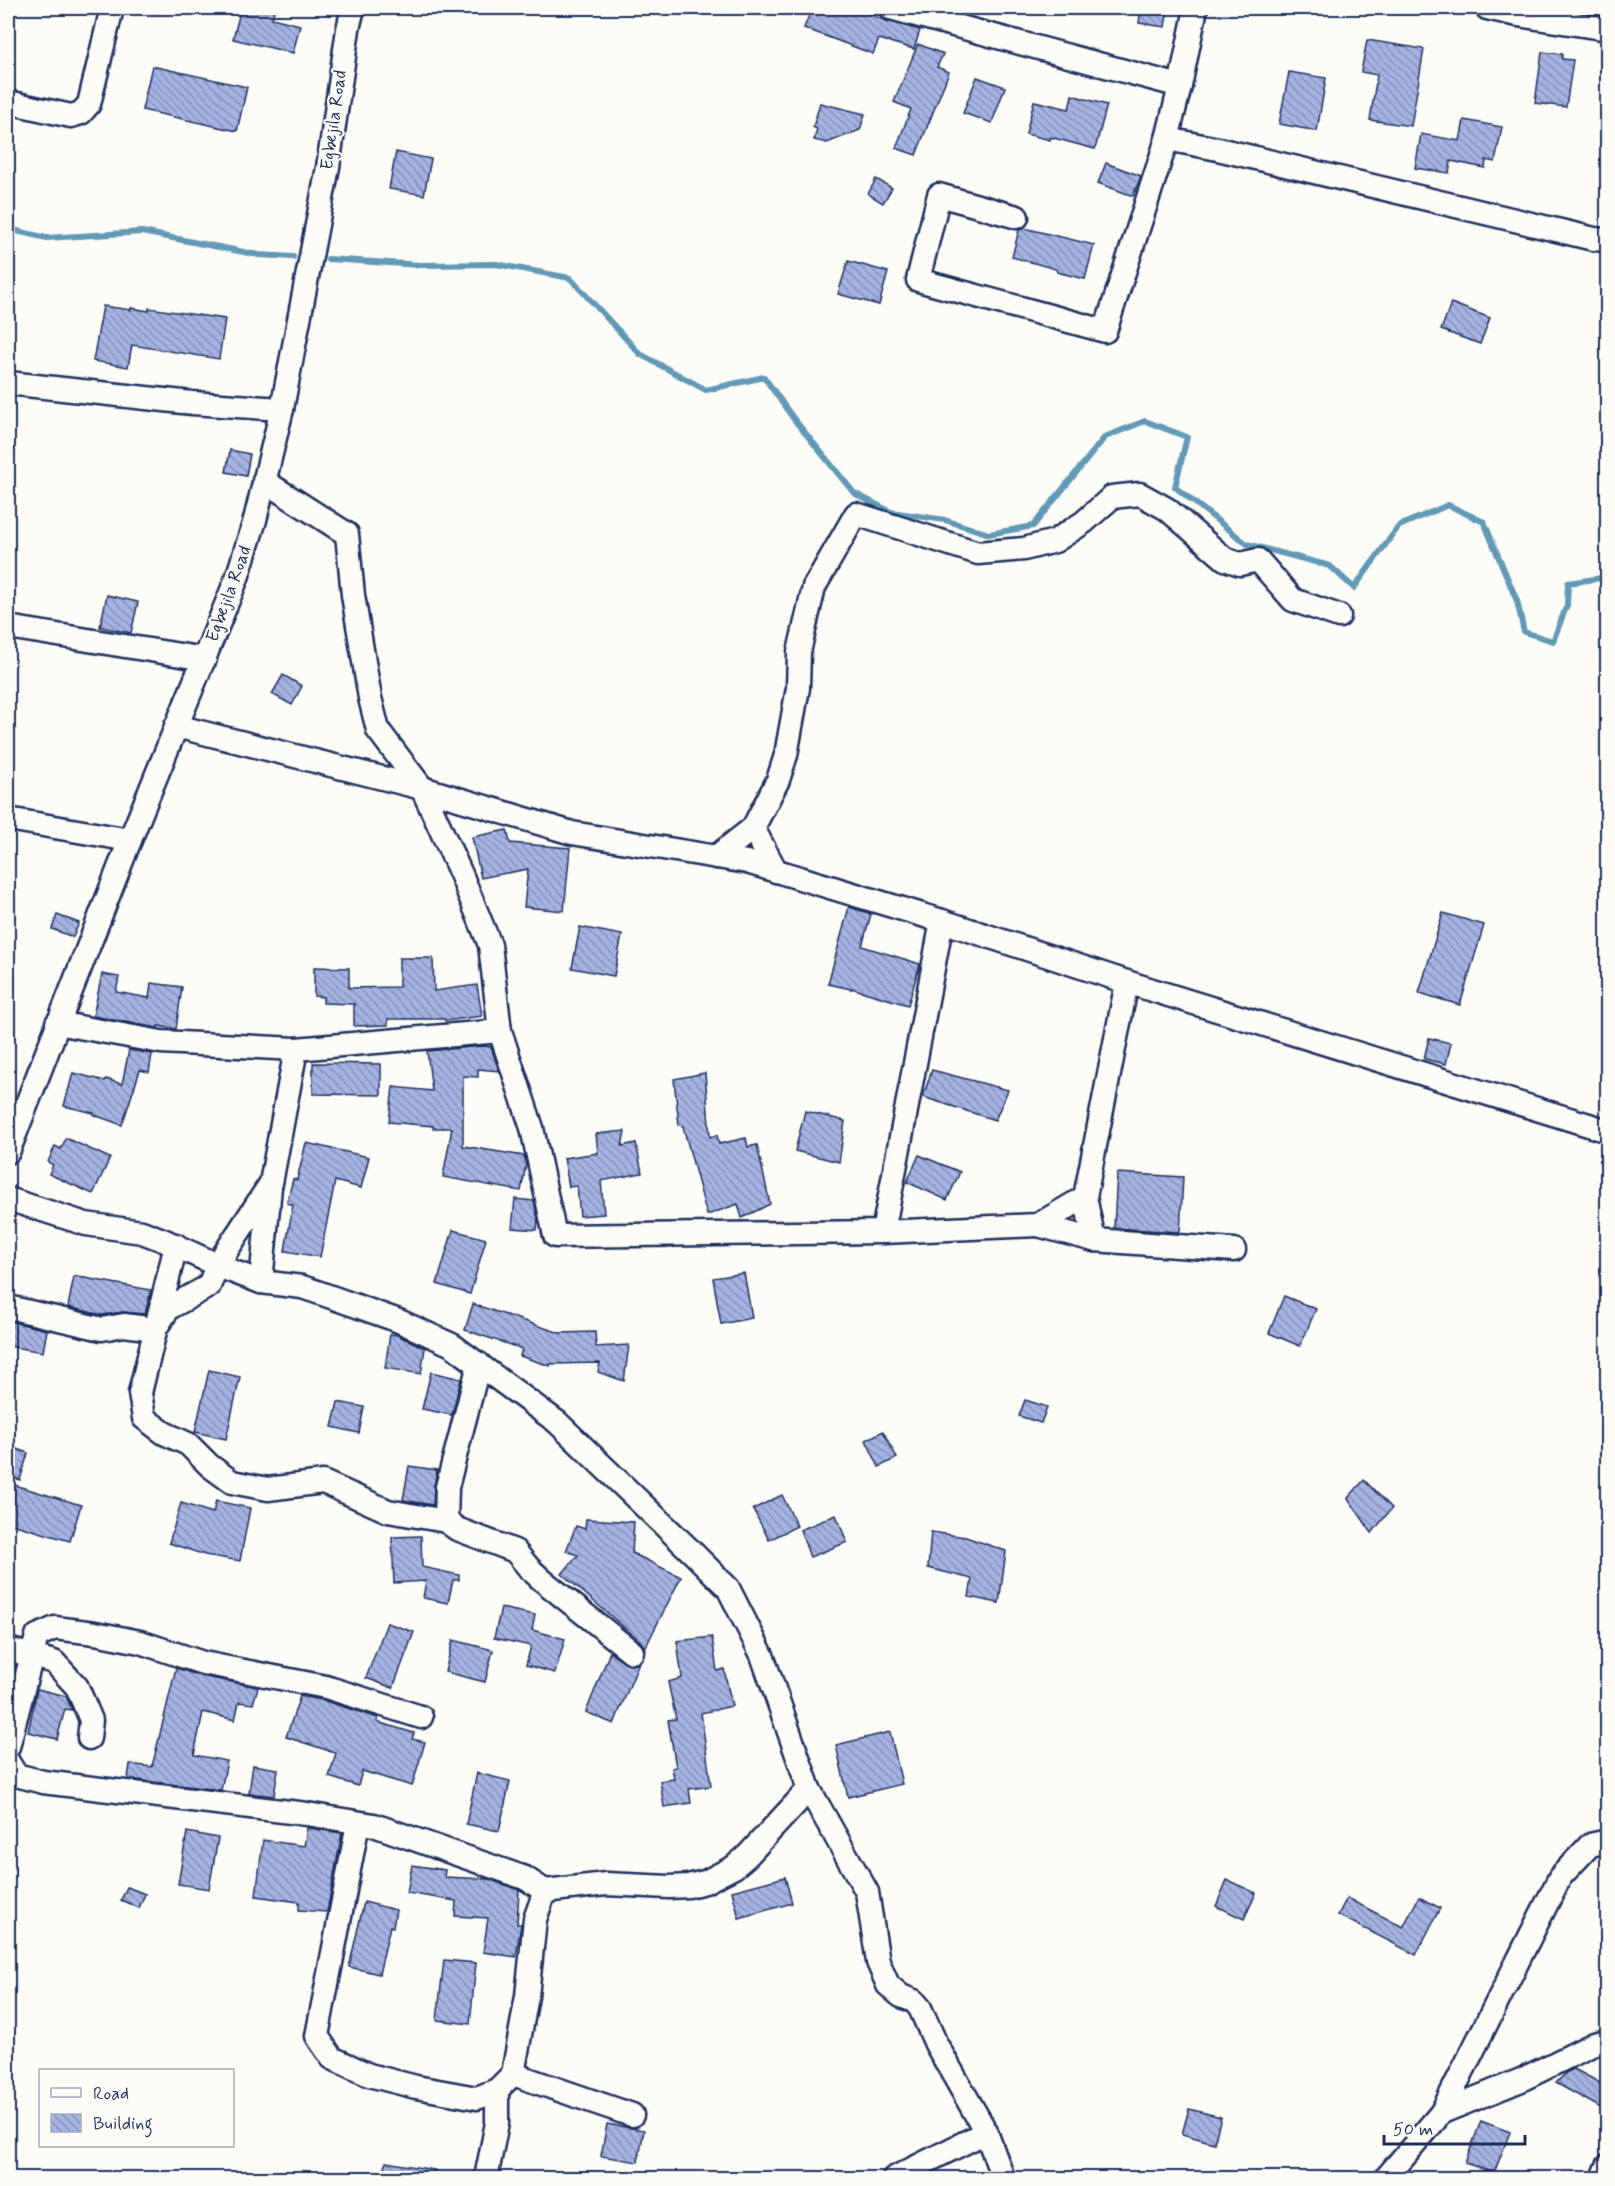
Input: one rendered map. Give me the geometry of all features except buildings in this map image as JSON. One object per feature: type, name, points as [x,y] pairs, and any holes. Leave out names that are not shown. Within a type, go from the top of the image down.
[{"type":"street","points":[[8,102],[71,116],[81,113],[89,104],[112,8]]},
{"type":"street","name":"Egbejila Road","points":[[8,1152],[13,1122],[57,1023],[237,578],[282,409],[328,167],[353,8]]},
{"type":"street","points":[[890,8],[1180,86]]},
{"type":"street","points":[[1017,217],[939,195],[918,280],[1105,332],[1167,139],[1196,8]]},
{"type":"street","points":[[1486,8],[1608,29]]},
{"type":"street","points":[[1167,139],[1594,239],[1608,240]]},
{"type":"street","points":[[8,383],[192,403],[282,409]]},
{"type":"street","points":[[264,481],[347,534],[355,607],[370,698],[378,730],[422,788],[490,945],[500,1031],[532,1128],[555,1236],[883,1232],[1038,1225],[1094,1240],[1234,1250]]},
{"type":"street","points":[[716,857],[753,828],[778,780],[786,755],[798,688],[800,652],[814,587],[855,514],[978,554],[1024,549],[1055,541],[1084,522],[1112,497],[1140,494],[1167,509],[1225,559],[1240,564],[1258,560],[1293,600],[1339,616]]},
{"type":"street","points":[[8,627],[205,659]]},
{"type":"street","points":[[176,726],[422,788],[572,833],[747,862],[942,921],[1128,982],[1608,1131]]},
{"type":"street","points":[[8,819],[130,840]]},
{"type":"street","points":[[753,828],[776,871]]},
{"type":"street","points":[[883,1232],[942,921]]},
{"type":"street","points":[[1094,1240],[1085,1197],[1128,982]]},
{"type":"street","points":[[57,1023],[160,1042],[296,1049],[500,1031]]},
{"type":"street","points":[[261,1282],[270,1183],[296,1049]]},
{"type":"street","points":[[155,1329],[169,1308],[209,1286],[218,1265],[270,1183]]},
{"type":"street","points":[[1038,1225],[1085,1197]]},
{"type":"street","points":[[8,1198],[86,1224],[142,1232],[261,1282],[303,1287],[399,1321],[452,1345],[557,1422],[728,1588],[762,1655],[809,1789],[867,1892],[878,1962],[888,1985],[901,1996],[914,2001],[920,2008],[930,2033],[986,2132],[1003,2178]]},
{"type":"street","points":[[176,1245],[140,1393],[144,1418],[164,1433],[188,1444],[210,1467],[232,1482],[268,1489],[323,1482],[388,1511],[446,1521],[457,1529],[515,1551],[536,1574],[632,1652]]},
{"type":"street","points":[[8,1307],[102,1329],[123,1325],[155,1329]]},
{"type":"street","points":[[446,1521],[447,1487],[479,1364]]},
{"type":"street","points":[[8,1747],[37,1636],[55,1628],[140,1642],[203,1663],[326,1687],[421,1717]]},
{"type":"street","points":[[8,1649],[54,1662],[77,1687],[91,1720],[89,1738]]},
{"type":"street","points":[[8,1762],[16,1775],[43,1782],[307,1814],[388,1829],[399,1835],[525,1878],[544,1891],[606,1884],[669,1887],[705,1882],[734,1867],[747,1856],[809,1789]]},
{"type":"street","points":[[358,1823],[317,2036],[332,2058],[369,2075],[416,2087],[477,2098],[497,2090],[513,2074],[527,1996],[535,1919],[544,1891]]},
{"type":"street","points":[[1386,2178],[1442,2112],[1560,1877],[1590,1845],[1608,1841]]},
{"type":"street","points":[[1442,2112],[1521,2080],[1594,2044],[1608,2041]]},
{"type":"street","points":[[513,2074],[632,2115]]},
{"type":"street","points":[[486,2178],[497,2123],[497,2090]]},
{"type":"street","points":[[894,2178],[986,2132]]},
{"type":"street","points":[[1603,2178],[1608,2166]]},
{"type":"waterway","points":[[8,229],[47,238],[142,232],[259,255],[293,257]]},
{"type":"waterway","points":[[328,259],[420,265],[496,264],[570,278],[640,354],[706,390],[764,377],[793,418],[854,493],[891,512],[945,520],[989,534],[1033,526],[1105,437],[1145,421],[1187,437],[1175,487],[1247,544],[1330,566],[1354,588],[1399,526],[1448,505],[1484,522],[1517,601],[1524,632],[1553,641],[1567,605],[1568,583],[1608,577]]}]
